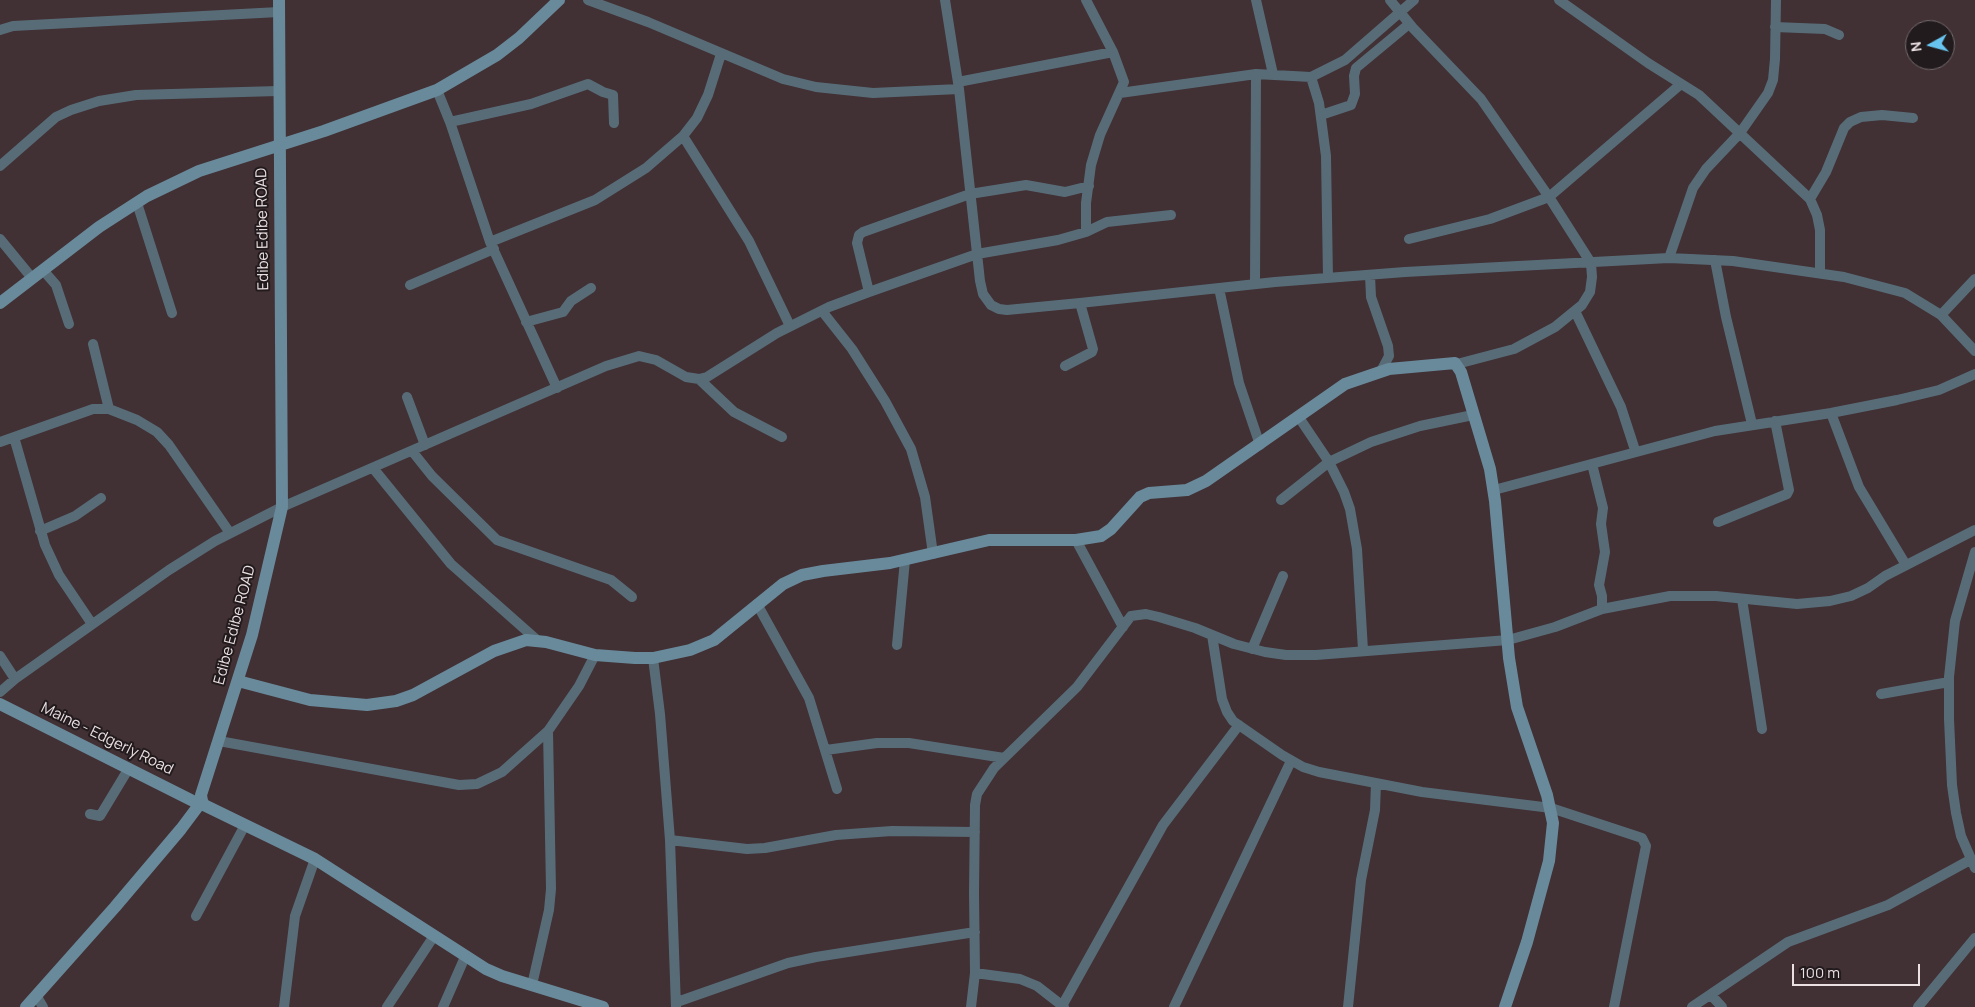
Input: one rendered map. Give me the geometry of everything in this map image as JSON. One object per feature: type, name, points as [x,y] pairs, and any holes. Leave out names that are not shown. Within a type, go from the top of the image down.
[{"type":"street","points":[[0,303],[99,227],[137,203],[200,171],[278,146],[437,90],[496,55],[519,38],[559,0]]},
{"type":"street","points":[[588,0],[648,22],[783,79],[816,87],[873,93],[958,85],[1113,52]]},
{"type":"street","points":[[945,0],[958,85],[977,254],[984,294],[991,305],[999,309],[1007,310],[1328,278],[1669,258],[1716,260],[1820,273],[1898,290],[1921,301],[1941,315],[1975,350]]},
{"type":"street","points":[[1086,0],[1113,52],[1123,74],[1124,82],[1100,135],[1091,165],[1086,232]]},
{"type":"street","points":[[1256,0],[1273,74]]},
{"type":"street","points":[[238,681],[310,700],[358,705],[378,704],[413,695],[506,645],[537,640],[595,656],[652,658],[702,646],[732,627],[758,604],[792,579],[802,575],[905,560],[990,540],[1090,539],[1106,532],[1140,497],[1149,493],[1194,488],[1260,445],[1345,384],[1381,372],[1452,363],[1457,364],[1514,349],[1555,327],[1575,311],[1590,292],[1591,263],[1549,197],[1481,99],[1409,24],[1390,0]]},
{"type":"street","points":[[1120,94],[1256,74],[1311,77],[1345,60],[1414,0]]},
{"type":"street","points":[[1559,0],[1573,12],[1699,95],[1810,199],[1817,215],[1820,230],[1820,273]]},
{"type":"street","points":[[1669,258],[1693,188],[1706,169],[1740,133],[1761,105],[1773,80],[1776,0]]},
{"type":"street","points":[[0,30],[13,26],[279,6]]},
{"type":"street","name":"Edibe Edibe ROAD","points":[[201,802],[201,795],[252,635],[282,507],[278,146],[279,6]]},
{"type":"street","points":[[1321,115],[1351,105],[1355,94],[1354,76],[1356,68],[1409,24]]},
{"type":"street","points":[[1775,27],[1825,29],[1839,35]]},
{"type":"street","points":[[410,285],[595,200],[646,168],[684,136],[697,118],[708,95],[721,54]]},
{"type":"street","points":[[1255,284],[1256,74]]},
{"type":"street","points":[[1311,77],[1321,115],[1326,156],[1328,278]]},
{"type":"street","points":[[450,122],[531,104],[588,84],[603,92],[613,94],[614,123]]},
{"type":"street","points":[[1409,239],[1490,219],[1549,197],[1681,84]]},
{"type":"street","points":[[437,90],[450,122],[492,246],[557,388]]},
{"type":"street","points":[[0,166],[36,133],[56,118],[71,110],[99,101],[136,96],[278,91]]},
{"type":"street","points":[[1810,199],[1826,172],[1844,128],[1850,122],[1861,117],[1882,115],[1913,118]]},
{"type":"street","points":[[684,136],[749,241],[790,326]]},
{"type":"street","points":[[869,292],[857,244],[859,235],[970,194],[1026,185],[1065,192],[1089,186]]},
{"type":"street","points":[[137,203],[172,313]]},
{"type":"street","points":[[0,692],[15,679],[169,570],[230,533],[282,507],[606,366],[639,356],[656,360],[686,377],[699,379],[707,377],[790,326],[822,311],[869,292],[977,254],[1058,240],[1086,232],[1107,222],[1171,215]]},
{"type":"street","points":[[0,239],[32,278]]},
{"type":"street","points":[[1716,260],[1726,317],[1752,424]]},
{"type":"street","points":[[43,270],[56,286],[69,324]]},
{"type":"street","points":[[1370,275],[1371,297],[1388,346],[1389,356],[1381,372]]},
{"type":"street","points":[[1941,315],[1975,279]]},
{"type":"street","points":[[526,322],[562,312],[571,301],[591,288]]},
{"type":"street","points":[[1219,288],[1239,383],[1260,445]]},
{"type":"street","points":[[1065,366],[1092,352],[1093,349],[1080,303]]},
{"type":"street","points":[[822,311],[852,349],[885,401],[911,449],[924,490],[933,554]]},
{"type":"street","points":[[1575,311],[1621,407],[1635,450]]},
{"type":"street","points":[[93,344],[109,409]]},
{"type":"street","points":[[1457,364],[1474,415],[1494,490],[1508,640],[1517,707],[1551,808],[1553,835],[1549,862],[1527,942],[1505,1007]]},
{"type":"street","points":[[1494,490],[1592,464],[1635,450],[1715,431],[1831,413],[1940,390],[1975,374]]},
{"type":"street","points":[[699,379],[734,412],[782,437]]},
{"type":"street","points":[[408,397],[425,446]]},
{"type":"street","points":[[0,442],[93,409],[109,409],[137,420],[158,432],[180,460],[230,533]]},
{"type":"street","points":[[1831,413],[1859,487],[1906,565]]},
{"type":"street","points":[[1281,500],[1329,462],[1394,433],[1474,415]]},
{"type":"street","points":[[1298,416],[1329,462],[1344,492],[1354,529],[1362,650]]},
{"type":"street","points":[[1718,522],[1787,494],[1789,479],[1775,421]]},
{"type":"street","points":[[14,437],[40,530],[60,576],[92,624]]},
{"type":"street","points":[[412,451],[432,476],[497,540],[611,580],[632,597]]},
{"type":"street","points":[[1592,464],[1603,508],[1601,524],[1604,552],[1599,585],[1602,596],[1602,609]]},
{"type":"street","points":[[373,468],[451,564],[537,640]]},
{"type":"street","points":[[40,530],[75,516],[101,498]]},
{"type":"street","points":[[971,1007],[975,973],[975,832],[978,794],[984,782],[1004,758],[1077,687],[1131,616],[1146,614],[1252,649],[1286,655],[1316,655],[1508,640],[1555,628],[1602,609],[1670,596],[1716,596],[1797,604],[1830,601],[1851,596],[1906,565],[1975,530]]},
{"type":"street","points":[[1076,540],[1123,627]]},
{"type":"street","points":[[1692,1007],[1788,942],[1888,905],[1973,864],[1961,836],[1952,785],[1949,682],[1956,621],[1975,552]]},
{"type":"street","points":[[897,644],[905,560]]},
{"type":"street","points":[[1252,649],[1283,576]]},
{"type":"street","points":[[1742,599],[1762,729]]},
{"type":"street","points":[[758,604],[809,698],[837,789]]},
{"type":"street","points":[[1212,635],[1222,700],[1227,712],[1239,725],[1291,761],[1319,772],[1422,792],[1551,808],[1642,838],[1646,846],[1614,1007]]},
{"type":"street","points":[[0,656],[15,679]]},
{"type":"street","points":[[219,741],[468,785],[489,780],[502,772],[548,731],[579,686],[595,656]]},
{"type":"street","points":[[652,658],[660,714],[670,840],[676,1004],[798,961],[842,952],[975,932]]},
{"type":"street","points":[[1881,694],[1949,682]]},
{"type":"street","name":"Maine - Edgerly Road","points":[[0,704],[201,802]]},
{"type":"street","points":[[975,973],[1020,979],[1037,986],[1063,1006],[1163,825],[1239,725]]},
{"type":"street","points":[[532,985],[549,910],[551,889],[548,731]]},
{"type":"street","points":[[826,750],[877,743],[909,743],[1004,758]]},
{"type":"street","points":[[1174,1007],[1291,761]]},
{"type":"street","points":[[90,814],[100,816],[129,768]]},
{"type":"street","points":[[1348,1007],[1361,880],[1375,810],[1376,783]]},
{"type":"street","points":[[26,1007],[115,907],[201,802],[315,858],[465,957],[502,976],[603,1007]]},
{"type":"street","points":[[196,916],[245,825]]},
{"type":"street","points":[[670,840],[747,849],[765,848],[836,835],[892,831],[975,832]]},
{"type":"street","points":[[284,1007],[295,916],[315,858]]},
{"type":"street","points":[[387,1007],[434,936]]},
{"type":"street","points":[[1918,1007],[1975,938]]},
{"type":"street","points":[[443,1007],[465,957]]},
{"type":"street","points":[[1710,994],[1722,1007]]},
{"type":"street","points":[[36,995],[43,1007]]}]
